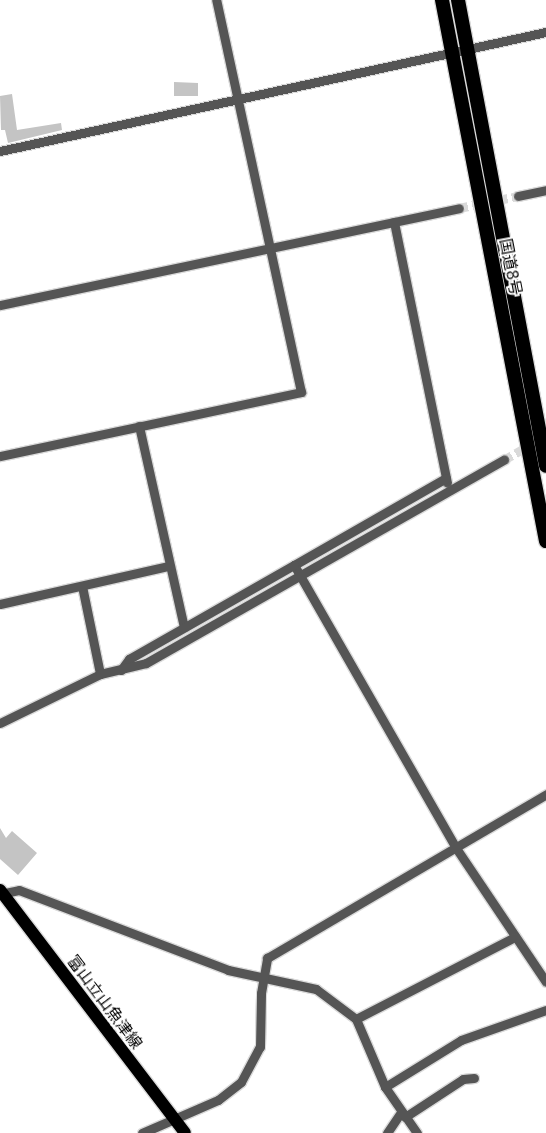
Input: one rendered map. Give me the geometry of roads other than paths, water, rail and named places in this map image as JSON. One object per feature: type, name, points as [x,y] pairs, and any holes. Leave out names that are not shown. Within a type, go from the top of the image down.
[{"type":"highway","name":"国道8号","points":[[442,0],[546,541]]},
{"type":"highway","name":"国道8号","points":[[458,0],[546,466]]},
{"type":"main road","name":"富山立山魚津線","points":[[1,892],[185,1133]]},
{"type":"street","points":[[0,456],[301,392],[216,0]]},
{"type":"street","points":[[0,152],[546,32]]},
{"type":"street","points":[[518,196],[546,190]]},
{"type":"street","points":[[0,305],[459,208]]},
{"type":"street","points":[[394,222],[449,490]]},
{"type":"street","points":[[139,426],[184,628]]},
{"type":"street","points":[[0,723],[100,674],[146,663],[504,460]]},
{"type":"street","points":[[121,670],[129,659],[446,478]]},
{"type":"street","points":[[294,565],[456,848],[546,982]]},
{"type":"street","points":[[0,604],[169,566]]},
{"type":"street","points":[[82,586],[100,674]]},
{"type":"street","points":[[142,1133],[218,1100],[245,1076],[260,1047],[263,978],[267,958],[546,794]]},
{"type":"street","points":[[1,892],[19,890],[164,948],[263,978],[316,989],[356,1019],[385,1087],[417,1133]]},
{"type":"street","points":[[356,1019],[515,937]]},
{"type":"street","points":[[385,1087],[461,1040],[546,1010]]},
{"type":"street","points":[[386,1133],[403,1115],[463,1079],[474,1078]]},
{"type":"tunnel","points":[[459,208],[518,196]]},
{"type":"tunnel","points":[[504,460],[545,436]]}]
